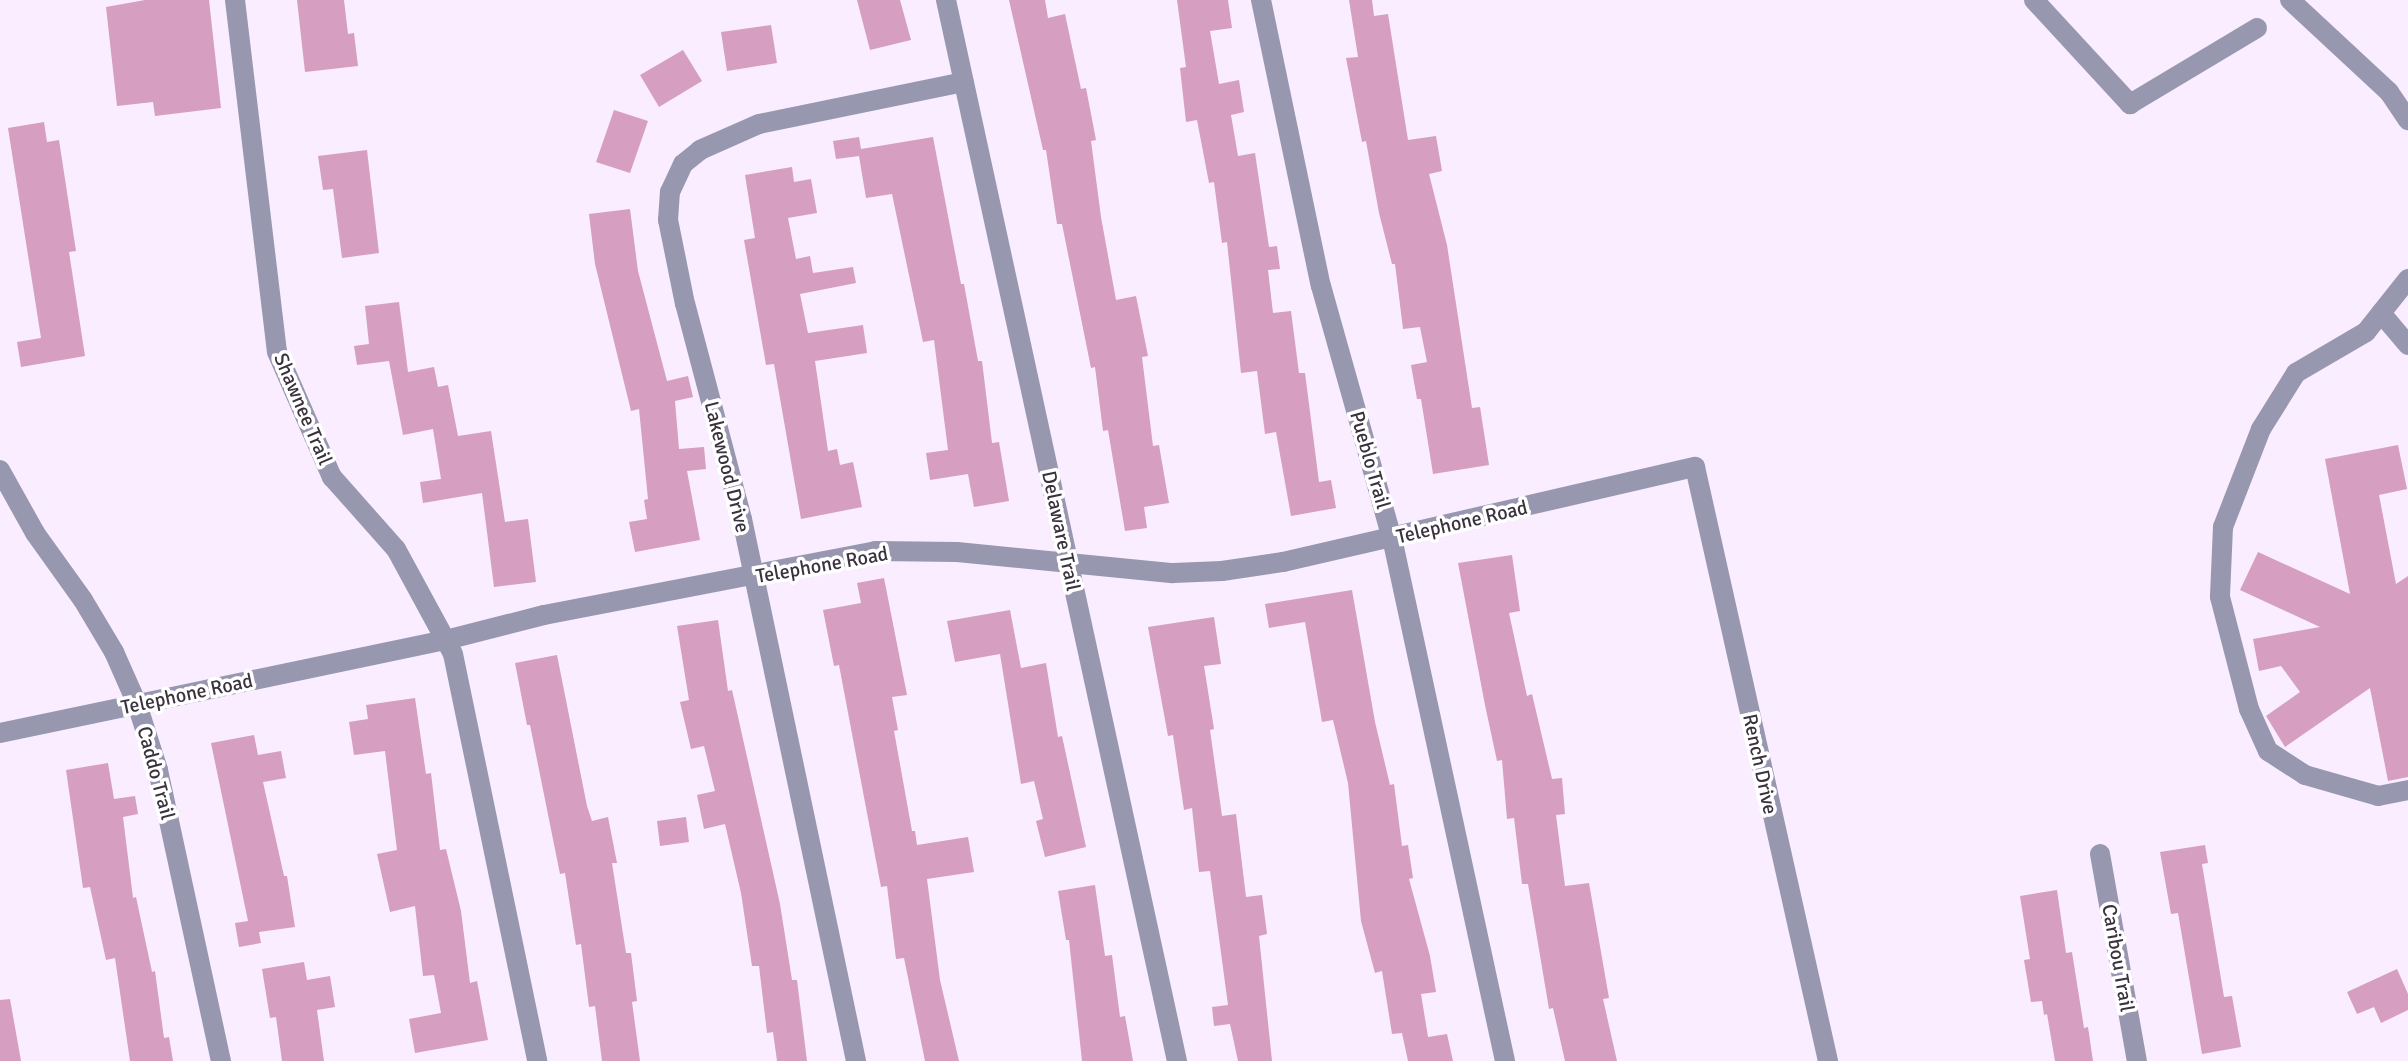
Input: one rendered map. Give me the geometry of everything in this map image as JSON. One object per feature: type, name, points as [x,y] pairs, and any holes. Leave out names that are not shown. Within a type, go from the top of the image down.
[{"type":"street","name":"Shawnee Trail","points":[[235,0],[277,352],[332,477],[396,549],[453,654],[537,1061]]},
{"type":"street","name":"Delaware Trail","points":[[946,0],[1177,1061]]},
{"type":"street","name":"Pueblo Trail","points":[[1261,0],[1321,286],[1392,538],[1505,1061]]},
{"type":"street","points":[[2034,0],[2130,104],[2257,28]]},
{"type":"street","points":[[2290,0],[2389,92],[2408,120]]},
{"type":"street","name":"Lakewood Drive","points":[[856,1061],[754,577],[685,304],[668,220],[670,192],[683,164],[700,150],[759,124],[964,82]]},
{"type":"street","points":[[2408,279],[2366,332],[2296,373],[2261,429],[2223,527],[2220,597],[2249,709],[2268,751],[2305,775],[2378,796],[2408,790]]},
{"type":"street","points":[[2381,313],[2408,345]]},
{"type":"street","name":"Telephone Road","points":[[0,733],[446,640],[544,615],[754,577],[875,551],[957,552],[1173,573],[1222,571],[1283,562],[1695,467]]},
{"type":"street","name":"Rench Drive","points":[[1695,467],[1828,1061]]},
{"type":"street","name":"Caddo Trail","points":[[0,470],[35,533],[83,600],[114,652],[137,704],[158,770],[221,1061]]},
{"type":"street","name":"Caribou Trail","points":[[2100,854],[2137,1061]]},
{"type":"building","points":[[145,0],[209,0],[221,108],[155,116],[153,102],[117,106],[106,7]]},
{"type":"building","points":[[297,0],[344,0],[348,34],[354,33],[358,66],[305,72]]},
{"type":"building","points":[[857,0],[900,0],[911,40],[870,50]]},
{"type":"building","points":[[1009,0],[1045,0],[1048,18],[1065,14],[1081,89],[1086,88],[1096,140],[1091,141],[1101,217],[1116,300],[1136,296],[1148,356],[1142,357],[1153,446],[1159,445],[1169,503],[1144,507],[1147,528],[1125,531],[1108,430],[1103,431],[1095,367],[1091,368],[1062,224],[1057,224],[1046,150],[1043,150]]},
{"type":"building","points":[[1177,0],[1228,0],[1232,28],[1210,31],[1219,84],[1239,80],[1244,112],[1231,115],[1238,156],[1255,153],[1269,247],[1277,246],[1280,269],[1268,270],[1273,313],[1291,311],[1299,373],[1305,373],[1319,482],[1331,480],[1336,508],[1291,516],[1276,432],[1265,434],[1257,371],[1241,373],[1227,242],[1222,243],[1214,182],[1209,183],[1197,120],[1186,122],[1180,68],[1186,67]]},
{"type":"building","points":[[1349,0],[1372,0],[1374,16],[1388,14],[1408,140],[1436,136],[1442,171],[1429,174],[1447,245],[1472,408],[1480,407],[1489,465],[1433,474],[1421,399],[1417,399],[1411,365],[1427,362],[1420,327],[1403,329],[1395,264],[1392,264],[1379,213],[1366,141],[1362,142],[1346,58],[1358,57]]},
{"type":"building","points":[[771,25],[777,63],[727,71],[721,32]]},
{"type":"building","points":[[683,50],[702,81],[659,107],[640,75]]},
{"type":"building","points":[[614,110],[648,121],[630,173],[596,162]]},
{"type":"building","points":[[44,122],[47,142],[59,140],[76,251],[69,252],[85,356],[21,367],[17,342],[41,338],[8,128]]},
{"type":"building","points":[[859,137],[861,149],[933,137],[961,284],[964,284],[978,361],[982,361],[992,443],[999,442],[1009,501],[974,507],[968,474],[930,480],[926,453],[948,450],[934,340],[923,342],[892,194],[866,198],[859,156],[836,159],[833,141]]},
{"type":"building","points":[[367,150],[379,253],[342,258],[333,189],[323,190],[318,156]]},
{"type":"building","points":[[792,167],[794,182],[811,179],[817,213],[788,218],[796,259],[810,256],[813,273],[853,267],[856,283],[800,294],[808,333],[863,325],[867,353],[815,361],[828,451],[837,449],[840,465],[853,462],[862,507],[801,519],[774,364],[766,365],[744,240],[755,238],[745,175]]},
{"type":"building","points":[[630,209],[638,271],[667,381],[688,376],[693,397],[675,401],[679,449],[704,447],[706,469],[687,471],[700,540],[635,552],[629,522],[647,519],[644,500],[648,499],[639,409],[631,411],[595,264],[589,214]]},
{"type":"building","points":[[399,302],[408,372],[434,367],[438,387],[448,385],[458,436],[491,431],[505,522],[528,519],[536,582],[494,587],[482,493],[423,503],[420,482],[441,479],[433,429],[403,435],[389,361],[357,365],[354,346],[369,344],[365,306]]},
{"type":"building","points":[[2398,445],[2407,489],[2379,495],[2396,584],[2408,576],[2408,777],[2388,781],[2370,688],[2285,747],[2266,716],[2300,692],[2281,666],[2259,671],[2253,639],[2320,627],[2240,590],[2258,552],[2350,594],[2325,459]]},
{"type":"building","points":[[1512,555],[1520,611],[1509,613],[1527,696],[1532,694],[1552,779],[1562,778],[1565,814],[1556,815],[1565,886],[1589,883],[1609,998],[1603,999],[1617,1061],[1565,1061],[1553,1008],[1549,1009],[1528,884],[1522,884],[1514,818],[1507,819],[1502,760],[1497,761],[1458,563]]},
{"type":"building","points":[[884,578],[907,695],[892,697],[898,730],[894,731],[912,831],[915,831],[917,845],[968,837],[974,872],[927,879],[940,980],[959,1061],[925,1061],[904,958],[896,959],[887,886],[881,887],[839,665],[834,666],[823,610],[861,603],[857,583]]},
{"type":"building","points":[[1352,590],[1375,722],[1390,785],[1394,784],[1402,846],[1408,845],[1413,878],[1409,879],[1430,956],[1436,992],[1421,994],[1428,1037],[1447,1034],[1453,1061],[1408,1061],[1402,1033],[1392,1034],[1382,971],[1375,973],[1361,921],[1348,783],[1333,720],[1322,722],[1305,622],[1269,628],[1265,604]]},
{"type":"building","points":[[1010,610],[1021,668],[1046,663],[1058,737],[1062,736],[1086,847],[1045,857],[1036,821],[1043,819],[1034,781],[1021,784],[1000,654],[955,662],[947,621]]},
{"type":"building","points":[[1214,617],[1221,664],[1204,666],[1214,729],[1210,730],[1222,816],[1236,814],[1246,897],[1262,895],[1267,934],[1259,936],[1272,1061],[1238,1061],[1230,1024],[1214,1026],[1212,1007],[1228,1005],[1210,871],[1199,872],[1192,808],[1184,810],[1173,735],[1168,736],[1148,627]]},
{"type":"building","points":[[718,620],[728,691],[732,690],[780,904],[792,980],[797,980],[807,1061],[777,1061],[773,1032],[767,1033],[759,966],[752,966],[741,893],[725,824],[704,829],[697,795],[715,791],[704,746],[691,749],[680,702],[689,700],[677,626]]},
{"type":"building","points":[[557,655],[587,806],[592,821],[608,817],[617,863],[612,863],[626,953],[631,953],[637,1001],[632,1002],[640,1061],[602,1061],[595,1006],[589,1007],[581,944],[576,945],[565,873],[560,874],[530,725],[527,725],[515,663]]},
{"type":"building","points":[[415,698],[426,774],[431,773],[440,850],[446,849],[461,911],[470,983],[477,981],[488,1040],[415,1053],[409,1019],[441,1013],[434,975],[423,976],[415,906],[390,912],[377,854],[397,850],[385,751],[354,755],[349,722],[368,719],[366,705]]},
{"type":"building","points":[[254,735],[258,755],[281,751],[286,778],[263,782],[284,876],[287,876],[295,927],[259,932],[261,943],[239,947],[235,923],[248,921],[211,743]]},
{"type":"building","points":[[108,763],[114,799],[135,796],[138,814],[123,817],[133,898],[136,897],[152,972],[155,971],[164,1038],[169,1037],[173,1061],[130,1061],[115,958],[106,960],[90,887],[83,888],[66,770]]},
{"type":"building","points":[[686,817],[689,842],[660,846],[657,821]]},
{"type":"building","points":[[2205,845],[2208,863],[2202,864],[2224,997],[2232,996],[2241,1047],[2202,1054],[2178,913],[2171,914],[2160,852]]},
{"type":"building","points":[[1095,885],[1105,956],[1112,955],[1120,1017],[1125,1016],[1133,1061],[1082,1061],[1069,940],[1066,940],[1058,891]]},
{"type":"building","points":[[2057,890],[2066,953],[2072,952],[2084,1028],[2088,1027],[2093,1061],[2055,1061],[2042,1001],[2031,1002],[2024,960],[2030,959],[2020,896]]},
{"type":"building","points":[[304,962],[307,980],[330,976],[335,1007],[317,1010],[324,1061],[282,1061],[276,1017],[270,1018],[262,969]]},
{"type":"building","points":[[2397,969],[2408,994],[2408,1010],[2381,1023],[2374,1007],[2357,1014],[2347,992]]},
{"type":"building","points":[[10,999],[21,1061],[0,1061],[0,1000]]}]
